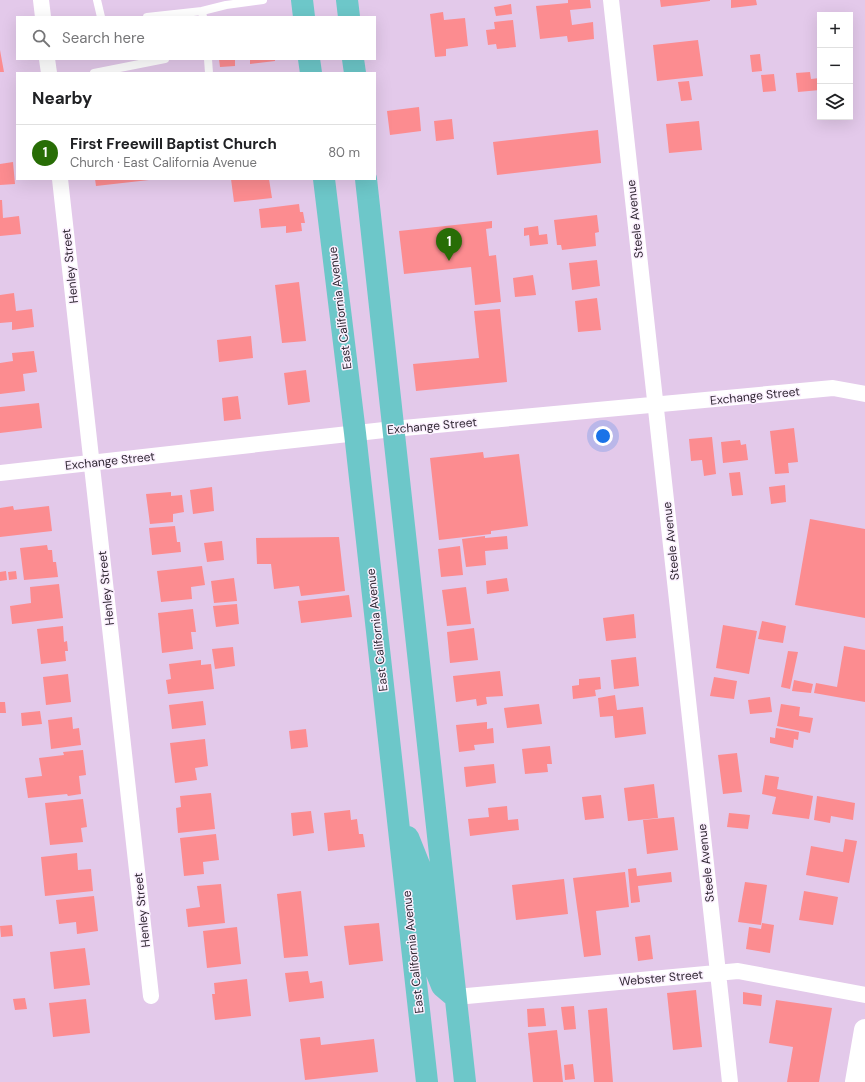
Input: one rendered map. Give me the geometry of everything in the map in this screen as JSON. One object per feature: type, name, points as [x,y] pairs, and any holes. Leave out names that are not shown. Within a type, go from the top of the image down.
[{"type":"main road","points":[[302,0],[304,16]]},
{"type":"main road","points":[[347,0],[349,16]]},
{"type":"main road","points":[[310,60],[311,72]]},
{"type":"main road","points":[[353,60],[355,72]]},
{"type":"main road","name":"East California Avenue","points":[[324,180],[398,811],[427,1082]]},
{"type":"main road","points":[[366,180],[465,1082]]},
{"type":"main road","points":[[398,811],[422,872],[434,966],[442,986],[456,997]]},
{"type":"main road","points":[[856,1082],[865,1030]]},
{"type":"street","points":[[41,0],[42,16]]},
{"type":"street","name":"Steele Avenue","points":[[611,0],[730,1082]]},
{"type":"street","points":[[47,60],[49,72]]},
{"type":"street","name":"Henley Street","points":[[60,180],[151,996]]},
{"type":"street","name":"Exchange Street","points":[[0,473],[393,429],[833,388],[865,394]]},
{"type":"street","name":"Webster Street","points":[[456,997],[738,971],[865,995]]},
{"type":"lane","points":[[97,0],[98,12],[100,16]]},
{"type":"lane","points":[[165,16],[202,14],[226,4],[263,0]]},
{"type":"lane","points":[[99,72],[160,60]]},
{"type":"lane","points":[[208,60],[209,72]]},
{"type":"building","points":[[568,0],[590,0],[591,8],[570,10],[572,25],[593,22],[594,39],[568,42],[567,36],[540,39],[536,6],[568,3]]},
{"type":"building","points":[[660,0],[710,0],[710,1],[661,7]]},
{"type":"building","points":[[731,0],[756,0],[757,5],[731,8]]},
{"type":"building","points":[[511,4],[512,14],[496,16],[494,7]]},
{"type":"building","points":[[443,12],[444,20],[465,18],[468,46],[446,49],[446,56],[435,57],[430,14]]},
{"type":"building","points":[[513,20],[516,47],[497,49],[496,44],[488,45],[486,30],[495,29],[494,22]]},
{"type":"building","points":[[698,40],[703,76],[657,81],[653,45]]},
{"type":"building","points":[[0,50],[4,72],[0,72]]},
{"type":"building","points":[[760,54],[762,71],[752,72],[750,55]]},
{"type":"building","points":[[219,60],[235,60],[235,66],[220,67]]},
{"type":"building","points":[[250,60],[275,60],[275,61],[250,64]]},
{"type":"building","points":[[810,72],[811,79],[817,78],[817,90],[798,92],[796,73]]},
{"type":"building","points":[[774,74],[776,91],[763,92],[761,75]]},
{"type":"building","points":[[689,81],[692,100],[681,101],[678,82]]},
{"type":"building","points":[[419,107],[421,131],[390,135],[387,111]]},
{"type":"building","points":[[452,119],[454,139],[436,141],[434,121]]},
{"type":"building","points":[[699,121],[702,150],[669,153],[666,124]]},
{"type":"building","points":[[598,130],[601,163],[497,175],[493,142]]},
{"type":"building","points":[[13,162],[15,184],[0,185],[0,164]]},
{"type":"building","points":[[95,180],[149,180],[96,186]]},
{"type":"building","points":[[231,180],[269,180],[272,198],[234,202]]},
{"type":"building","points":[[0,200],[2,200],[3,218],[19,216],[21,234],[0,236]]},
{"type":"building","points":[[299,204],[300,212],[303,212],[305,223],[301,223],[302,231],[286,233],[286,226],[261,228],[259,209]]},
{"type":"building","points":[[597,215],[599,232],[595,233],[596,246],[562,250],[561,245],[557,245],[554,220]]},
{"type":"building","points":[[492,221],[492,228],[486,229],[489,256],[496,255],[501,302],[475,305],[471,267],[404,274],[399,231]]},
{"type":"building","points":[[538,226],[539,235],[547,234],[548,244],[530,246],[529,235],[524,236],[524,228]]},
{"type":"building","points":[[597,260],[600,286],[572,290],[569,263]]},
{"type":"building","points":[[533,275],[536,295],[515,297],[513,278]]},
{"type":"building","points":[[299,282],[306,341],[282,343],[275,285]]},
{"type":"building","points":[[14,293],[16,311],[32,309],[34,327],[12,330],[12,322],[0,323],[0,295]]},
{"type":"building","points":[[597,298],[601,330],[578,332],[575,301]]},
{"type":"building","points":[[500,309],[507,382],[416,391],[413,364],[479,358],[474,311]]},
{"type":"building","points":[[251,336],[253,358],[219,362],[217,340]]},
{"type":"building","points":[[34,351],[37,372],[23,374],[25,391],[0,394],[0,363],[13,361],[12,353]]},
{"type":"building","points":[[306,370],[310,402],[288,405],[284,373]]},
{"type":"building","points":[[238,396],[241,419],[224,421],[222,398]]},
{"type":"building","points":[[39,403],[42,428],[0,433],[0,407]]},
{"type":"building","points":[[794,428],[798,462],[788,463],[789,473],[775,474],[770,431]]},
{"type":"building","points":[[712,437],[716,474],[704,476],[702,460],[691,461],[689,439]]},
{"type":"building","points":[[740,440],[741,445],[746,444],[748,460],[723,463],[721,442]]},
{"type":"building","points":[[483,452],[484,458],[519,454],[528,526],[491,531],[491,534],[439,540],[430,458]]},
{"type":"building","points":[[740,472],[743,495],[732,496],[729,473]]},
{"type":"building","points":[[785,485],[786,502],[771,504],[769,487]]},
{"type":"building","points":[[212,487],[214,511],[193,514],[190,490]]},
{"type":"building","points":[[171,492],[171,496],[182,495],[184,512],[173,514],[173,522],[150,524],[146,494]]},
{"type":"building","points":[[13,506],[14,510],[49,506],[52,531],[0,537],[0,508]]},
{"type":"building","points":[[810,519],[865,529],[865,618],[795,605]]},
{"type":"building","points":[[175,526],[177,542],[180,542],[181,552],[152,555],[149,528]]},
{"type":"building","points":[[485,536],[485,538],[507,536],[508,549],[485,551],[486,565],[466,567],[462,539]]},
{"type":"building","points":[[339,537],[345,591],[301,596],[299,586],[274,589],[271,564],[257,564],[256,538]]},
{"type":"building","points":[[222,541],[224,560],[207,562],[204,543]]},
{"type":"building","points":[[47,545],[48,550],[52,550],[53,562],[56,562],[58,577],[24,580],[20,548]]},
{"type":"building","points":[[460,546],[463,575],[441,577],[438,549]]},
{"type":"building","points":[[202,566],[205,585],[191,587],[192,599],[161,602],[157,571]]},
{"type":"building","points":[[6,571],[7,580],[0,581],[0,572]]},
{"type":"building","points":[[16,571],[17,579],[9,580],[8,572]]},
{"type":"building","points":[[234,578],[237,601],[214,603],[211,581]]},
{"type":"building","points":[[507,578],[509,591],[487,594],[486,581]]},
{"type":"building","points":[[59,584],[63,618],[12,624],[10,606],[31,603],[30,587]]},
{"type":"building","points":[[466,587],[471,624],[447,626],[442,590]]},
{"type":"building","points":[[349,595],[352,617],[301,623],[298,601]]},
{"type":"building","points":[[237,604],[239,624],[216,627],[213,606]]},
{"type":"building","points":[[193,609],[196,632],[191,632],[193,649],[162,653],[158,613]]},
{"type":"building","points":[[634,614],[636,638],[606,641],[603,618]]},
{"type":"building","points":[[762,621],[786,626],[783,643],[758,639]]},
{"type":"building","points":[[723,625],[757,631],[749,674],[716,668]]},
{"type":"building","points":[[63,626],[64,642],[67,641],[68,651],[65,651],[66,661],[41,664],[37,629]]},
{"type":"building","points":[[474,628],[478,660],[450,663],[447,632]]},
{"type":"building","points":[[844,646],[865,650],[865,702],[814,693],[816,683],[837,687]]},
{"type":"building","points":[[233,647],[235,666],[215,669],[212,649]]},
{"type":"building","points":[[788,651],[798,652],[790,689],[781,687]]},
{"type":"building","points":[[636,657],[639,686],[614,689],[611,660]]},
{"type":"building","points":[[201,660],[201,665],[211,664],[214,689],[168,694],[166,680],[171,679],[169,664]]},
{"type":"building","points":[[500,671],[503,696],[486,697],[487,704],[477,706],[476,699],[456,702],[453,676]]},
{"type":"building","points":[[68,674],[71,702],[46,705],[43,677]]},
{"type":"building","points":[[600,677],[601,689],[595,690],[596,696],[573,699],[572,686],[579,685],[579,679]]},
{"type":"building","points":[[714,677],[737,681],[734,699],[710,696]]},
{"type":"building","points":[[794,680],[813,684],[811,693],[792,691]]},
{"type":"building","points":[[615,695],[617,710],[643,707],[646,734],[615,738],[613,716],[600,717],[598,698]]},
{"type":"building","points":[[770,697],[772,712],[750,714],[748,700]]},
{"type":"building","points":[[203,701],[206,725],[172,729],[169,705]]},
{"type":"building","points":[[0,702],[5,702],[6,713],[0,713]]},
{"type":"building","points":[[539,704],[542,724],[507,728],[504,708]]},
{"type":"building","points":[[781,704],[800,707],[799,716],[813,718],[810,733],[777,726]]},
{"type":"building","points":[[40,711],[42,724],[22,726],[21,713]]},
{"type":"building","points":[[72,717],[73,729],[79,728],[81,745],[51,749],[48,720]]},
{"type":"building","points":[[487,722],[487,729],[493,728],[494,743],[474,745],[475,750],[459,752],[456,725]]},
{"type":"building","points":[[776,728],[799,732],[798,740],[794,739],[793,748],[770,743],[770,737],[775,738]]},
{"type":"building","points":[[306,729],[308,747],[291,749],[289,731]]},
{"type":"building","points":[[205,739],[208,766],[195,768],[197,780],[175,783],[170,743]]},
{"type":"building","points":[[550,746],[552,764],[547,764],[548,772],[525,774],[522,749]]},
{"type":"building","points":[[83,750],[86,775],[79,776],[81,794],[28,798],[25,778],[42,776],[39,758],[64,755],[63,752]]},
{"type":"building","points":[[737,753],[742,792],[723,794],[718,755]]},
{"type":"building","points":[[494,764],[496,783],[466,787],[464,767]]},
{"type":"building","points":[[765,775],[779,777],[777,789],[813,796],[809,819],[772,814],[776,797],[762,794]]},
{"type":"building","points":[[654,784],[658,818],[628,821],[624,788]]},
{"type":"building","points":[[211,793],[215,829],[178,833],[176,808],[181,807],[180,796]]},
{"type":"building","points":[[601,795],[604,818],[585,820],[582,797]]},
{"type":"building","points":[[817,796],[855,803],[853,820],[831,816],[830,823],[814,820]]},
{"type":"building","points":[[83,799],[87,827],[81,828],[83,842],[50,845],[45,803]]},
{"type":"building","points":[[507,806],[508,820],[518,819],[519,830],[470,836],[468,819],[489,817],[488,808]]},
{"type":"building","points":[[350,810],[351,820],[357,819],[359,834],[363,834],[365,847],[328,851],[324,813]]},
{"type":"building","points":[[311,811],[314,833],[293,836],[291,813]]},
{"type":"building","points":[[729,813],[750,815],[748,829],[727,827]]},
{"type":"building","points":[[674,817],[678,850],[647,854],[643,820]]},
{"type":"building","points":[[216,834],[219,860],[203,862],[204,874],[184,876],[180,838]]},
{"type":"building","points":[[845,839],[857,841],[849,883],[806,875],[811,846],[843,852]]},
{"type":"building","points":[[77,853],[78,870],[91,869],[93,891],[45,896],[41,857]]},
{"type":"building","points":[[636,868],[637,876],[671,872],[672,882],[638,886],[640,902],[631,903],[628,869]]},
{"type":"building","points":[[625,872],[629,907],[596,911],[601,955],[584,957],[573,878]]},
{"type":"building","points":[[564,879],[568,914],[516,920],[512,885]]},
{"type":"building","points":[[745,882],[767,885],[761,925],[738,922]]},
{"type":"building","points":[[221,884],[225,923],[188,927],[186,909],[200,907],[197,886]]},
{"type":"building","points":[[301,891],[308,956],[284,958],[277,894]]},
{"type":"building","points":[[804,891],[838,897],[833,925],[799,920]]},
{"type":"building","points":[[94,896],[98,931],[77,934],[76,922],[59,924],[56,900]]},
{"type":"building","points":[[379,923],[383,961],[349,965],[344,926]]},
{"type":"building","points":[[762,923],[774,925],[770,953],[746,949],[749,927],[761,929]]},
{"type":"building","points":[[12,925],[13,936],[1,937],[0,926]]},
{"type":"building","points":[[237,927],[241,964],[207,968],[203,931]]},
{"type":"building","points":[[650,935],[653,959],[638,961],[635,937]]},
{"type":"building","points":[[85,948],[90,985],[54,989],[50,952]]},
{"type":"building","points":[[308,971],[310,983],[322,981],[324,998],[289,1002],[285,973]]},
{"type":"building","points":[[247,979],[251,1016],[215,1020],[212,994],[215,994],[214,983]]},
{"type":"building","points":[[696,990],[702,1047],[673,1050],[667,993]]},
{"type":"building","points":[[743,992],[762,995],[761,1006],[743,1004]]},
{"type":"building","points":[[25,998],[27,1009],[15,1010],[13,999]]},
{"type":"building","points":[[86,999],[90,1033],[53,1037],[49,1003]]},
{"type":"building","points":[[776,1000],[832,1008],[819,1082],[787,1082],[793,1047],[769,1043]]},
{"type":"building","points":[[574,1006],[576,1029],[564,1030],[561,1007]]},
{"type":"building","points":[[544,1008],[546,1026],[528,1027],[527,1009]]},
{"type":"building","points":[[607,1008],[613,1082],[594,1082],[588,1010]]},
{"type":"building","points":[[557,1030],[563,1082],[533,1082],[528,1033]]},
{"type":"building","points":[[320,1037],[321,1045],[374,1039],[378,1072],[305,1080],[300,1039]]},
{"type":"building","points":[[573,1064],[575,1079],[565,1080],[564,1065]]},
{"type":"place","name":"First Freewill Baptist Church","points":[[449,261]]}]
